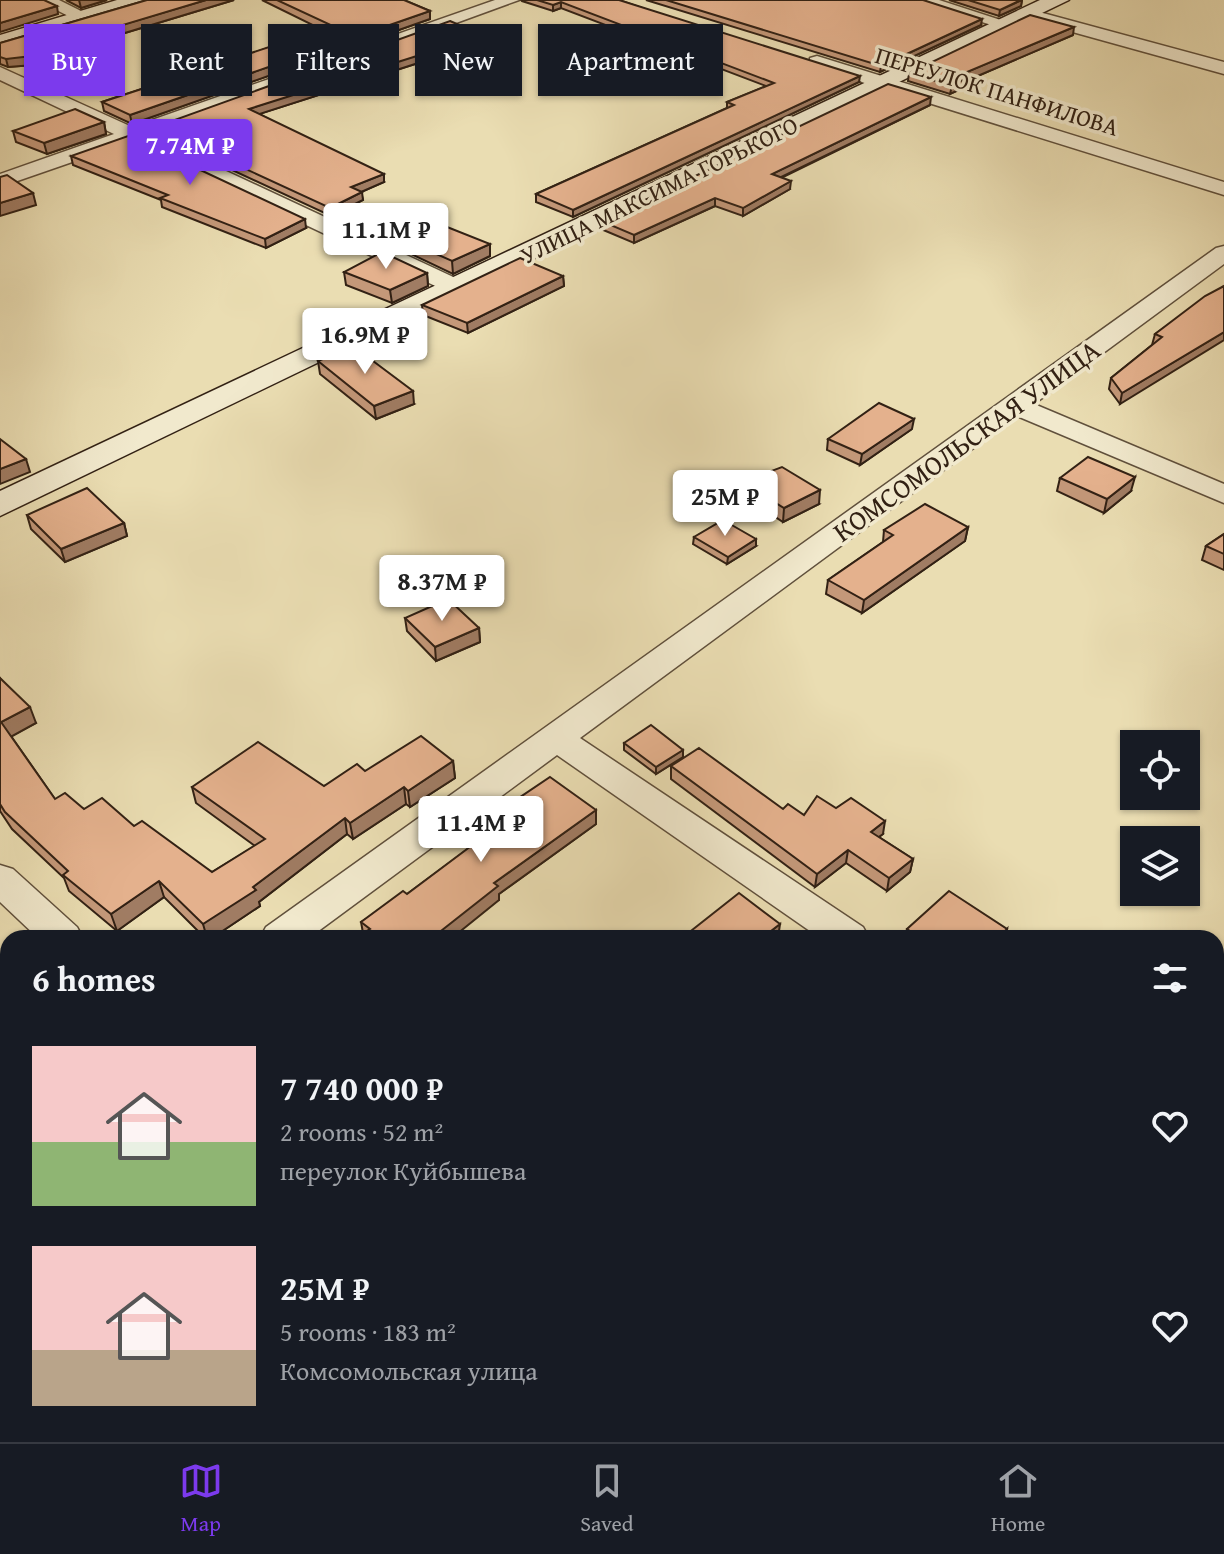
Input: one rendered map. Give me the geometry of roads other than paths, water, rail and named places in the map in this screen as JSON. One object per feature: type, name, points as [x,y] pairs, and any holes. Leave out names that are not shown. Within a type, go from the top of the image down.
[{"type":"main road","points":[[0,42],[141,0]]},
{"type":"main road","name":"УЛИЦА МАКСИМА ГОРЬКОГО","points":[[0,505],[1058,0]]},
{"type":"street","points":[[45,0],[84,17]]},
{"type":"street","points":[[0,181],[511,0]]},
{"type":"street","points":[[921,0],[1018,19],[1224,68]]},
{"type":"street","name":"ПЕРЕУЛОК ПАНФИЛОВА","points":[[795,56],[1224,189]]},
{"type":"street","points":[[0,73],[456,287]]},
{"type":"street","name":"КОМСОМОЛЬСКАЯ УЛИЦА","points":[[291,930],[1224,253]]},
{"type":"street","points":[[1014,405],[1224,494]]},
{"type":"street","points":[[556,738],[837,930]]},
{"type":"street","points":[[0,879],[54,930]]}]
